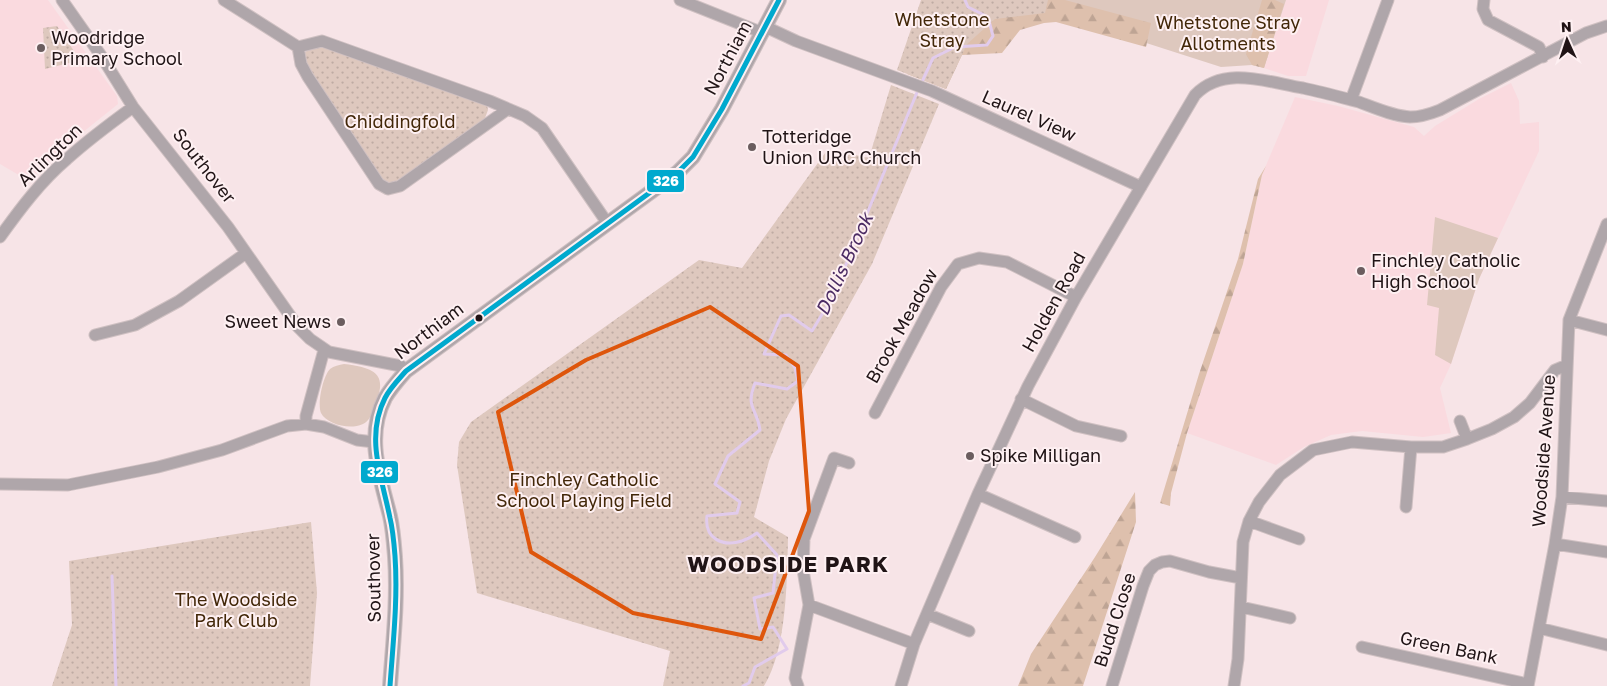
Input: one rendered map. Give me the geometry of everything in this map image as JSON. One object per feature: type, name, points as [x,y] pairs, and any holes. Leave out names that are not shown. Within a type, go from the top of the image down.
[{"type":"street","name":"Southover","points":[[62,0],[133,106],[228,227],[298,327],[324,350],[345,356],[400,366],[406,371]]},
{"type":"street","points":[[224,0],[298,47],[322,41],[525,116],[542,128],[608,224]]},
{"type":"street","name":"Laurel View","points":[[680,0],[767,25],[796,41],[932,91],[1141,187]]},
{"type":"street","name":"Northiam","points":[[374,442],[378,418],[386,397],[406,371],[678,172],[693,157],[722,109],[779,0]]},
{"type":"street","points":[[1351,100],[1388,0]]},
{"type":"street","points":[[1484,0],[1483,9],[1488,20],[1539,47],[1543,56]]},
{"type":"street","name":"Holden Road","points":[[901,686],[914,644],[978,494],[1022,399],[1076,297],[1195,95],[1202,88],[1211,82],[1225,79],[1261,79],[1314,90],[1407,117],[1425,116],[1440,110],[1586,33],[1607,26]]},
{"type":"street","points":[[298,47],[301,64],[308,77],[379,184],[388,189],[400,186],[508,109]]},
{"type":"street","name":"Arlington","points":[[0,237],[18,211],[66,160],[133,106]]},
{"type":"street","name":"Woodside Avenue","points":[[1528,685],[1562,497],[1569,320],[1607,224]]},
{"type":"street","points":[[95,335],[135,325],[179,301],[246,253]]},
{"type":"street","name":"Brook Meadow","points":[[875,413],[941,287],[958,264],[979,258],[1007,262],[1076,297]]},
{"type":"street","points":[[1569,320],[1607,330]]},
{"type":"street","points":[[306,424],[306,416],[324,350]]},
{"type":"street","points":[[1234,686],[1241,607],[1240,578],[1243,542],[1249,521],[1271,484],[1293,464],[1313,450],[1352,442],[1411,447],[1443,447],[1467,439],[1514,417],[1530,403],[1556,370],[1567,365]]},
{"type":"street","points":[[1022,399],[1076,426],[1121,436]]},
{"type":"street","points":[[1460,421],[1467,439]]},
{"type":"street","points":[[0,484],[68,485],[158,467],[222,450],[286,426],[306,424],[324,427],[357,440],[374,442]]},
{"type":"street","name":"Southover","points":[[374,442],[376,461],[390,518],[395,555],[396,606],[390,686]]},
{"type":"street","points":[[1406,507],[1411,447]]},
{"type":"street","points":[[798,686],[795,678],[809,605],[804,570],[804,539],[834,458],[848,463]]},
{"type":"street","points":[[978,494],[1075,537]]},
{"type":"street","points":[[1562,497],[1607,501]]},
{"type":"street","points":[[1249,521],[1299,539]]},
{"type":"street","points":[[1555,544],[1607,552]]},
{"type":"street","name":"Budd Close","points":[[1112,686],[1143,586],[1149,571],[1155,565],[1170,561],[1240,578]]},
{"type":"street","points":[[809,605],[914,644]]},
{"type":"street","points":[[1241,607],[1290,618]]},
{"type":"street","points":[[927,614],[969,631]]},
{"type":"street","points":[[1539,628],[1607,645]]},
{"type":"street","name":"Green Bank","points":[[1362,647],[1528,685]]},
{"type":"highlighted area","points":[[710,307],[798,366],[809,511],[761,639],[633,613],[531,552],[498,412],[586,360]]},
{"type":"shaded area","name":"Woodridge Primary School","points":[[0,0],[48,0],[117,96],[118,104],[57,153],[29,181],[0,164]]},
{"type":"shaded area","points":[[1286,0],[1329,0],[1306,76],[1288,76],[1264,68]]},
{"type":"shaded area","name":"Finchley Catholic High School","points":[[1511,83],[1519,101],[1520,124],[1539,122],[1539,151],[1479,279],[1451,364],[1440,388],[1451,433],[1423,437],[1362,431],[1331,435],[1304,447],[1276,465],[1187,433],[1243,264],[1262,175],[1295,97],[1338,106],[1414,127],[1424,136],[1435,126],[1479,99]]},
{"type":"green space","name":"Whetstone Stray","points":[[921,0],[1048,0],[1045,13],[995,19],[967,44],[946,89],[897,70]]},
{"type":"green space","points":[[945,0],[1065,0],[1151,23],[1146,47],[1056,22],[1044,23],[1020,30],[1002,53],[962,55],[946,89],[907,74]]},
{"type":"green space","name":"Whetstone Stray Allotments","points":[[1048,0],[1286,0],[1264,68],[1252,65],[1221,67],[1112,32]]},
{"type":"green space","points":[[1262,0],[1275,0],[1284,4],[1264,68],[1252,65],[1246,54]]},
{"type":"green space","points":[[57,26],[76,54],[73,62],[45,69],[43,28]]},
{"type":"green space","name":"Chiddingfold","points":[[314,46],[325,46],[487,105],[488,110],[485,118],[399,181],[391,183],[383,180],[306,68],[304,53]]},
{"type":"green space","name":"Finchley Catholic School Playing Field","points":[[891,85],[939,104],[872,264],[786,419],[769,461],[754,517],[788,537],[788,554],[781,634],[772,671],[764,686],[663,686],[670,651],[477,593],[457,465],[459,442],[471,422],[699,260],[742,268],[828,149],[869,158]]},
{"type":"green space","points":[[1266,166],[1262,175],[1243,264],[1187,433],[1171,493],[1170,506],[1160,503],[1199,374],[1238,259],[1258,179]]},
{"type":"green space","points":[[1435,217],[1498,238],[1479,279],[1451,364],[1435,355],[1439,308],[1427,305]]},
{"type":"green space","points":[[344,364],[368,369],[375,373],[379,379],[379,394],[375,405],[370,417],[360,425],[338,425],[325,418],[321,413],[320,397],[327,373],[333,367]]},
{"type":"green space","points":[[1135,492],[1136,522],[1083,686],[1018,686],[1031,654]]},
{"type":"green space","name":"The Woodside Park Club","points":[[311,522],[317,593],[310,686],[52,686],[72,625],[69,561]]},
{"type":"waterway","name":"Dollis Brook","points":[[921,84],[933,58],[955,47],[987,45],[993,36],[988,17],[968,7],[965,0]]},
{"type":"waterway","name":"Dollis Brook","points":[[743,686],[749,683],[755,667],[787,649],[773,627],[760,629],[754,598],[773,593],[777,555],[757,533],[735,543],[722,542],[712,536],[707,524],[707,516],[737,513],[740,502],[715,484],[728,456],[760,430],[759,422],[751,403],[755,383],[787,389],[798,381],[795,368],[786,355],[764,354],[781,316],[789,315],[812,331],[833,296],[918,90]]},
{"type":"waterway","points":[[112,576],[116,686]]},
{"type":"transit line","name":"326","points":[[390,686],[396,605],[396,572],[392,527],[377,458],[376,443],[379,413],[387,394],[406,371],[678,172],[693,157],[722,109],[779,0]]},
{"type":"place","name":"Woodridge Primary School","points":[[41,48]]},
{"type":"place","name":"Totteridge Union URC Church","points":[[752,147]]},
{"type":"place","name":"Finchley Catholic High School","points":[[1361,271]]},
{"type":"place","name":"Sweet News","points":[[341,322]]},
{"type":"place","name":"Spike Milligan","points":[[970,456]]},
{"type":"district","name":"WOODSIDE PARK","points":[[788,564]]}]
